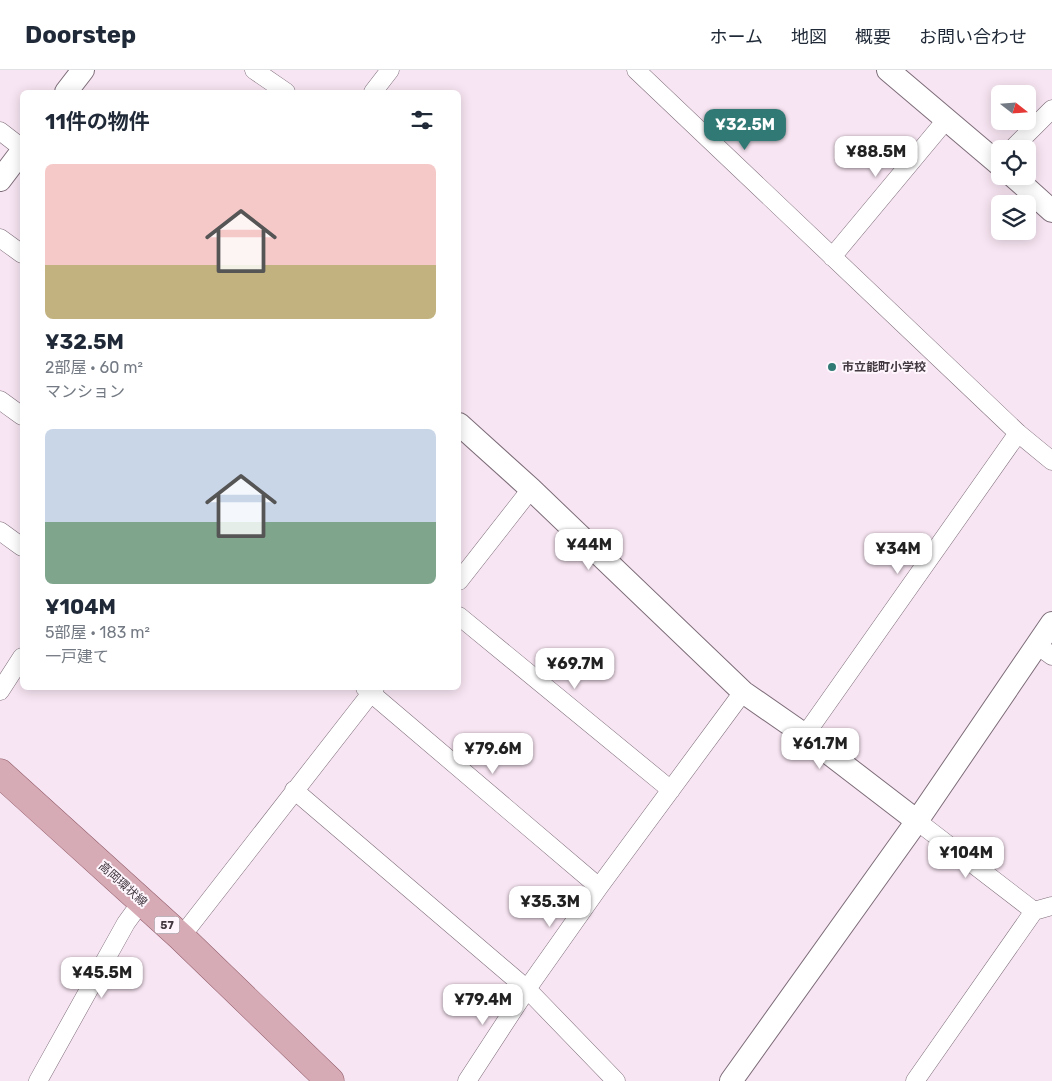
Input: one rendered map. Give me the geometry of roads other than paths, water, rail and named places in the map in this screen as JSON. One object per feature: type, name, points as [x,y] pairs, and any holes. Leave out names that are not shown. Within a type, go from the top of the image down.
[{"type":"main road","name":"高岡環状線","points":[[0,773],[181,937],[330,1081]]},
{"type":"street","points":[[67,90],[82,70]]},
{"type":"street","points":[[254,70],[283,90]]},
{"type":"street","points":[[375,90],[390,70]]},
{"type":"street","points":[[636,70],[1018,433],[1052,461]]},
{"type":"street","points":[[888,70],[946,120],[991,153]]},
{"type":"street","points":[[1025,140],[1052,110]]},
{"type":"street","points":[[832,258],[946,120]]},
{"type":"street","points":[[0,131],[20,147]]},
{"type":"street","points":[[0,180],[20,152]]},
{"type":"street","points":[[1026,185],[1052,211]]},
{"type":"street","points":[[0,238],[20,253]]},
{"type":"street","points":[[0,400],[20,415]]},
{"type":"street","points":[[461,426],[531,489],[743,692],[805,735],[1034,911]]},
{"type":"street","points":[[805,735],[1018,433]]},
{"type":"street","points":[[461,578],[531,489]]},
{"type":"street","points":[[0,531],[20,546]]},
{"type":"street","points":[[461,618],[671,790]]},
{"type":"street","points":[[731,1081],[917,821],[1044,650],[1052,623]]},
{"type":"street","points":[[0,691],[20,660]]},
{"type":"street","points":[[181,937],[369,690]]},
{"type":"street","points":[[371,690],[599,887]]},
{"type":"street","points":[[466,1081],[527,989],[599,887],[743,692]]},
{"type":"street","points":[[294,790],[527,989],[616,1081]]},
{"type":"street","points":[[38,1081],[126,923],[142,901]]},
{"type":"street","points":[[915,1081],[1034,911],[1052,906]]},
{"type":"place","name":"市立能町小学校","points":[[832,367]]}]
